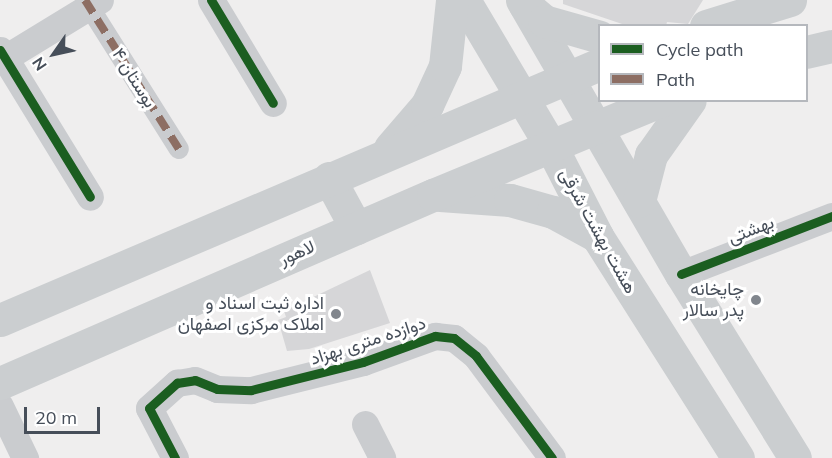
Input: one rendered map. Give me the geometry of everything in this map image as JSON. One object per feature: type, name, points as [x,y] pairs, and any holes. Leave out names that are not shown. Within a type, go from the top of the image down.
[{"type":"main road","points":[[386,153],[427,105],[445,66],[452,0]]},
{"type":"main road","name":"هشت بهشت شرقی","points":[[464,0],[552,148],[597,236],[738,458]]},
{"type":"main road","points":[[717,24],[755,17],[790,0]]},
{"type":"main road","points":[[524,3],[544,21],[598,36]]},
{"type":"main road","points":[[524,3],[681,274],[795,458]]},
{"type":"main road","points":[[808,52],[832,46]]},
{"type":"main road","points":[[0,320],[386,153],[598,65]]},
{"type":"main road","name":"لاهور","points":[[0,384],[356,228],[552,148],[657,102]]},
{"type":"main road","points":[[639,201],[651,155],[689,102]]},
{"type":"main road","points":[[328,178],[356,228]]},
{"type":"main road","points":[[433,195],[510,200],[553,212],[597,236]]},
{"type":"street","points":[[211,0],[273,103]]},
{"type":"street","points":[[90,197],[2,56],[91,2]]},
{"type":"street","name":"بوستان ۴","points":[[91,2],[179,149]]},
{"type":"street","name":"بهشتی","points":[[681,274],[832,216]]},
{"type":"street","name":"دوازده متری بهزاد","points":[[175,458],[149,408],[177,383],[195,380],[217,389],[251,390],[363,362],[420,339],[446,336],[476,356],[552,458]]},
{"type":"street","points":[[0,406],[25,458]]},
{"type":"street","points":[[365,424],[382,458]]},
{"type":"building","points":[[563,0],[703,0],[688,24],[667,22],[666,24],[622,24],[563,4]]},
{"type":"building","name":"اداره ثبت اسناد و املاک مرکزی اصفهان","points":[[370,270],[390,323],[309,349],[287,351],[278,320],[286,317],[284,311]]},
{"type":"marked path","points":[[85,0],[179,149]]},
{"type":"cycle path","points":[[211,0],[273,103]]},
{"type":"cycle path","points":[[0,50],[90,197]]},
{"type":"cycle path","points":[[681,274],[832,216]]},
{"type":"cycle path","points":[[175,458],[149,408],[177,383],[195,380],[217,389],[251,390],[363,362],[435,336],[454,338],[476,356],[552,458]]},
{"type":"place","name":"چایخانه پدر سالار","points":[[756,300]]},
{"type":"place","name":"اداره ثبت اسناد و املاک مرکزی اصفهان","points":[[336,314]]}]
